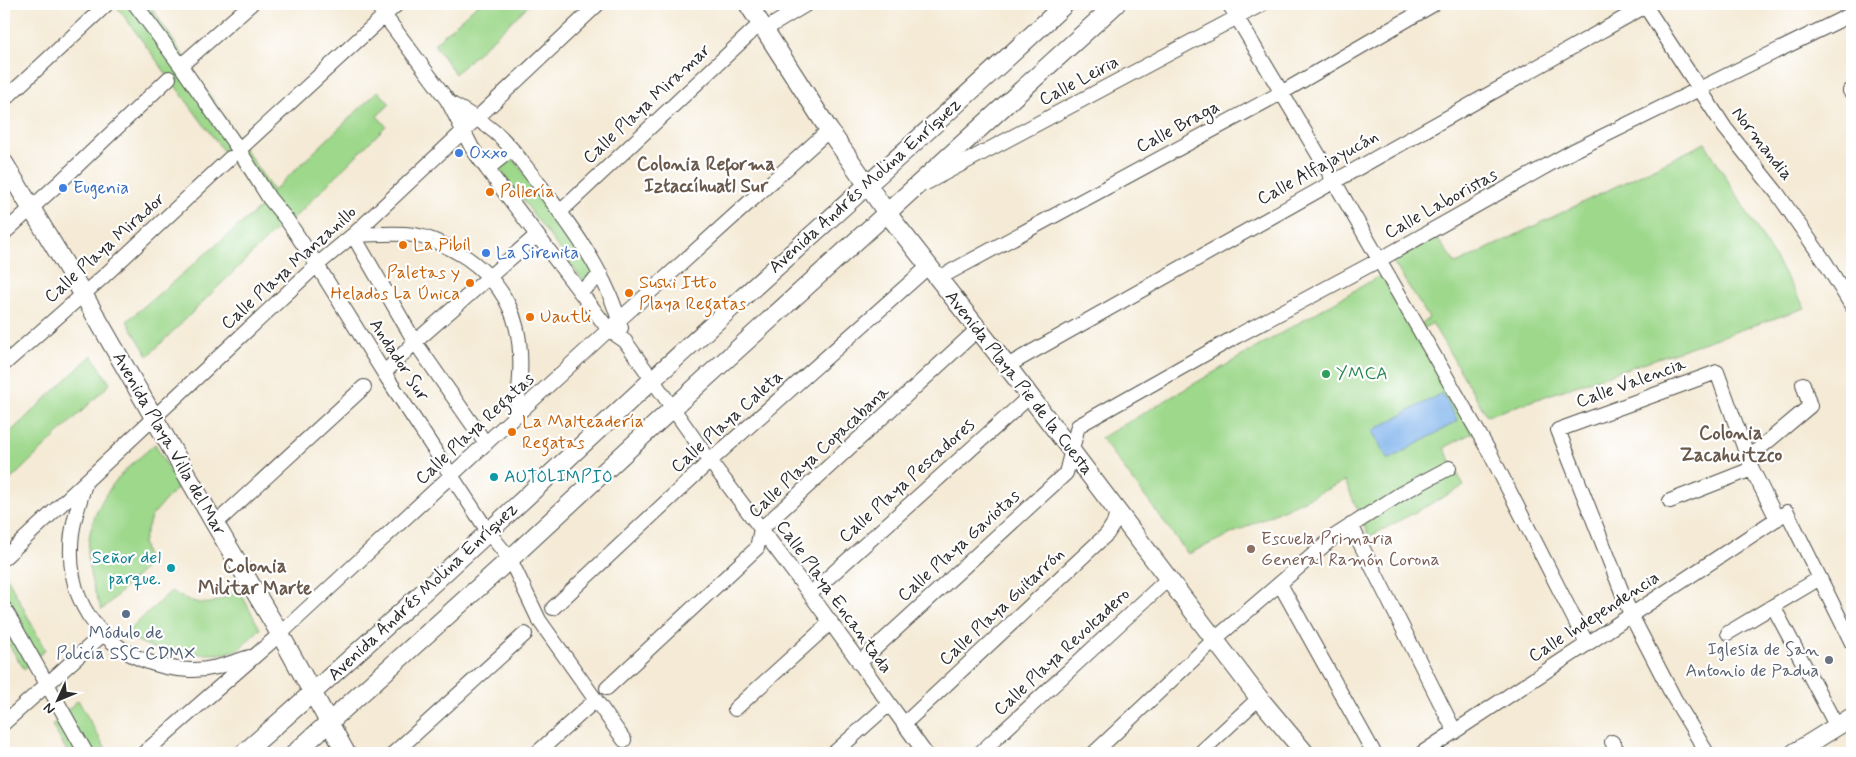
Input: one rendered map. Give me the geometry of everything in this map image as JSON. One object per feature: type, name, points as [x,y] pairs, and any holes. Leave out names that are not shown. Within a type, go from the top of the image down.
[{"type":"main road","name":"Avenida Playa Pie de la Cuesta","points":[[748,4],[866,185],[1030,396],[1259,698],[1305,753]]},
{"type":"main road","name":"Avenida Andrés Molina Enríquez","points":[[244,753],[312,694],[489,533],[653,379],[1065,4]]},
{"type":"main road","name":"Avenida Andrés Molina Enríquez","points":[[295,753],[510,559],[1116,4]]},
{"type":"main road","name":"Avenida Playa Villa del Mar","points":[[4,163],[84,294],[280,634],[346,753]]},
{"type":"main road","points":[[1794,753],[1852,717]]},
{"type":"street","points":[[4,100],[106,4]]},
{"type":"street","name":"Andador Sur","points":[[135,4],[239,150],[269,198],[287,220],[317,265],[384,373],[489,533],[510,559],[539,620],[624,740]]},
{"type":"street","points":[[186,61],[251,4]]},
{"type":"street","points":[[243,146],[381,9],[397,4]]},
{"type":"street","name":"Calle Playa Manzanillo","points":[[4,558],[317,265],[353,235],[598,4]]},
{"type":"street","name":"Calle Playa Miramar","points":[[560,212],[762,27],[807,4]]},
{"type":"street","points":[[1229,4],[1334,181],[1490,453],[1587,644]]},
{"type":"street","name":"Calle Leiria","points":[[912,190],[1262,4]]},
{"type":"street","name":"Calle Braga","points":[[934,272],[1281,93],[1434,4]]},
{"type":"street","name":"Normandia","points":[[1646,4],[1699,90],[1725,128],[1777,193],[1825,262],[1852,306]]},
{"type":"street","name":"Calle Alfajayucán","points":[[1007,366],[1646,4]]},
{"type":"street","name":"Calle Playa Encantada","points":[[381,9],[448,101],[463,132],[487,169],[609,330],[625,341],[710,461],[831,622],[925,753]]},
{"type":"street","name":"Calle Laboristas","points":[[1072,451],[1078,426],[1237,336],[1379,260],[1573,151],[1852,14]]},
{"type":"street","points":[[4,233],[169,78]]},
{"type":"street","name":"Calle Playa Encantada","points":[[448,101],[476,118],[497,134],[512,149],[560,212],[602,275],[625,341]]},
{"type":"street","name":"Calle Playa Regatas","points":[[144,753],[280,634],[619,320],[829,130]]},
{"type":"street","points":[[487,169],[512,149]]},
{"type":"street","name":"Calle Playa Mirador","points":[[4,364],[84,294],[230,158]]},
{"type":"street","points":[[353,235],[416,235],[454,250],[490,277],[500,289],[510,308],[518,330],[521,353],[516,415]]},
{"type":"street","points":[[353,235],[415,342],[486,444]]},
{"type":"street","points":[[384,373],[415,342],[537,235]]},
{"type":"street","name":"Calle Playa Caleta","points":[[553,608],[710,461],[934,272]]},
{"type":"street","points":[[580,292],[602,275]]},
{"type":"street","name":"Calle Playa Copacabana","points":[[607,688],[757,548],[761,529],[977,330]]},
{"type":"street","name":"Calle Valencia","points":[[1631,616],[1558,430],[1717,372],[1750,463]]},
{"type":"street","points":[[1670,501],[1750,463],[1810,406],[1803,384]]},
{"type":"street","points":[[215,524],[364,387]]},
{"type":"street","name":"Calle Playa Pescadores","points":[[810,594],[1030,396]]},
{"type":"street","name":"Calle Playa Gaviotas","points":[[859,662],[1066,473],[1072,451]]},
{"type":"street","points":[[1750,463],[1820,578],[1851,639]]},
{"type":"street","points":[[1094,753],[1215,639],[1317,550],[1351,525],[1402,493],[1449,468]]},
{"type":"street","points":[[85,484],[74,522],[70,546],[72,569],[76,593],[86,613],[102,634],[120,648],[144,660],[166,667],[191,670],[215,668],[255,655]]},
{"type":"street","name":"Calle Playa Guitarrón","points":[[904,724],[1107,534],[1114,522],[1117,511]]},
{"type":"street","name":"Calle Independencia","points":[[1422,753],[1782,516]]},
{"type":"street","points":[[1351,525],[1454,732]]},
{"type":"street","name":"Calle Playa Revolcadero","points":[[980,753],[1169,578]]},
{"type":"street","points":[[1728,634],[1820,578]]},
{"type":"street","points":[[1280,584],[1374,753]]},
{"type":"street","points":[[1773,606],[1837,727]]},
{"type":"street","points":[[4,608],[86,753]]},
{"type":"street","points":[[1631,616],[1674,698],[1707,753]]},
{"type":"street","points":[[735,709],[831,622]]},
{"type":"street","points":[[4,723],[102,634]]},
{"type":"street","points":[[394,753],[525,634]]},
{"type":"street","points":[[1200,753],[1259,698]]},
{"type":"street","points":[[834,753],[888,704]]},
{"type":"street","points":[[537,753],[589,706]]},
{"type":"green space","points":[[115,4],[149,4],[273,191],[378,91],[390,104],[377,116],[386,126],[292,220],[287,220],[280,226],[148,356],[127,321],[263,205]]},
{"type":"green space","points":[[478,4],[530,4],[455,74],[434,44]]},
{"type":"green space","name":"YMCA","points":[[1705,143],[1805,308],[1487,416],[1432,323],[1417,333],[1474,432],[1444,448],[1464,486],[1369,537],[1345,481],[1188,554],[1101,438],[1381,275],[1414,329],[1429,318],[1393,262],[1436,237],[1456,264]]},
{"type":"green space","points":[[511,156],[598,272],[589,289],[499,168]]},
{"type":"green space","points":[[92,355],[110,384],[4,486],[4,438]]},
{"type":"green space","points":[[155,444],[179,487],[151,517],[143,542],[148,565],[102,610],[90,575],[88,558],[92,526],[106,494],[118,478],[131,464]]},
{"type":"green space","points":[[4,571],[45,650],[24,669],[4,637]]},
{"type":"green space","points":[[238,588],[260,629],[238,650],[220,654],[186,654],[153,648],[124,635],[171,591],[198,603],[205,603],[220,600]]},
{"type":"green space","points":[[78,700],[108,753],[68,753],[52,725]]},
{"type":"water","points":[[1442,393],[1458,421],[1388,460],[1372,431]]},
{"type":"place","name":"Oxxo","points":[[459,153]]},
{"type":"place","name":"Eugenia","points":[[63,188]]},
{"type":"place","name":"Pollería","points":[[490,192]]},
{"type":"place","name":"La Pibil","points":[[403,245]]},
{"type":"place","name":"La Sirenita","points":[[486,253]]},
{"type":"place","name":"Paletas y Helados La Única","points":[[470,283]]},
{"type":"place","name":"Sushi Itto Playa Regatas","points":[[629,293]]},
{"type":"place","name":"Uautli","points":[[530,317]]},
{"type":"place","name":"YMCA","points":[[1326,374]]},
{"type":"place","name":"La Malteadería Regatas","points":[[512,432]]},
{"type":"place","name":"AUTOLIMPIO","points":[[494,477]]},
{"type":"place","name":"Escuela Primaria General Ramón Corona","points":[[1251,549]]},
{"type":"place","name":"Señor del parque.","points":[[171,568]]},
{"type":"place","name":"Módulo de Policía SSC CDMX","points":[[126,614]]},
{"type":"place","name":"Iglesia de San Antonio de Padua","points":[[1829,660]]},
{"type":"district","name":"Colonia Reforma Iztaccíhuatl Sur","points":[[706,175]]},
{"type":"district","name":"Colonia Zacahuitzco","points":[[1731,444]]},
{"type":"district","name":"Colonia Militar Marte","points":[[255,577]]}]
